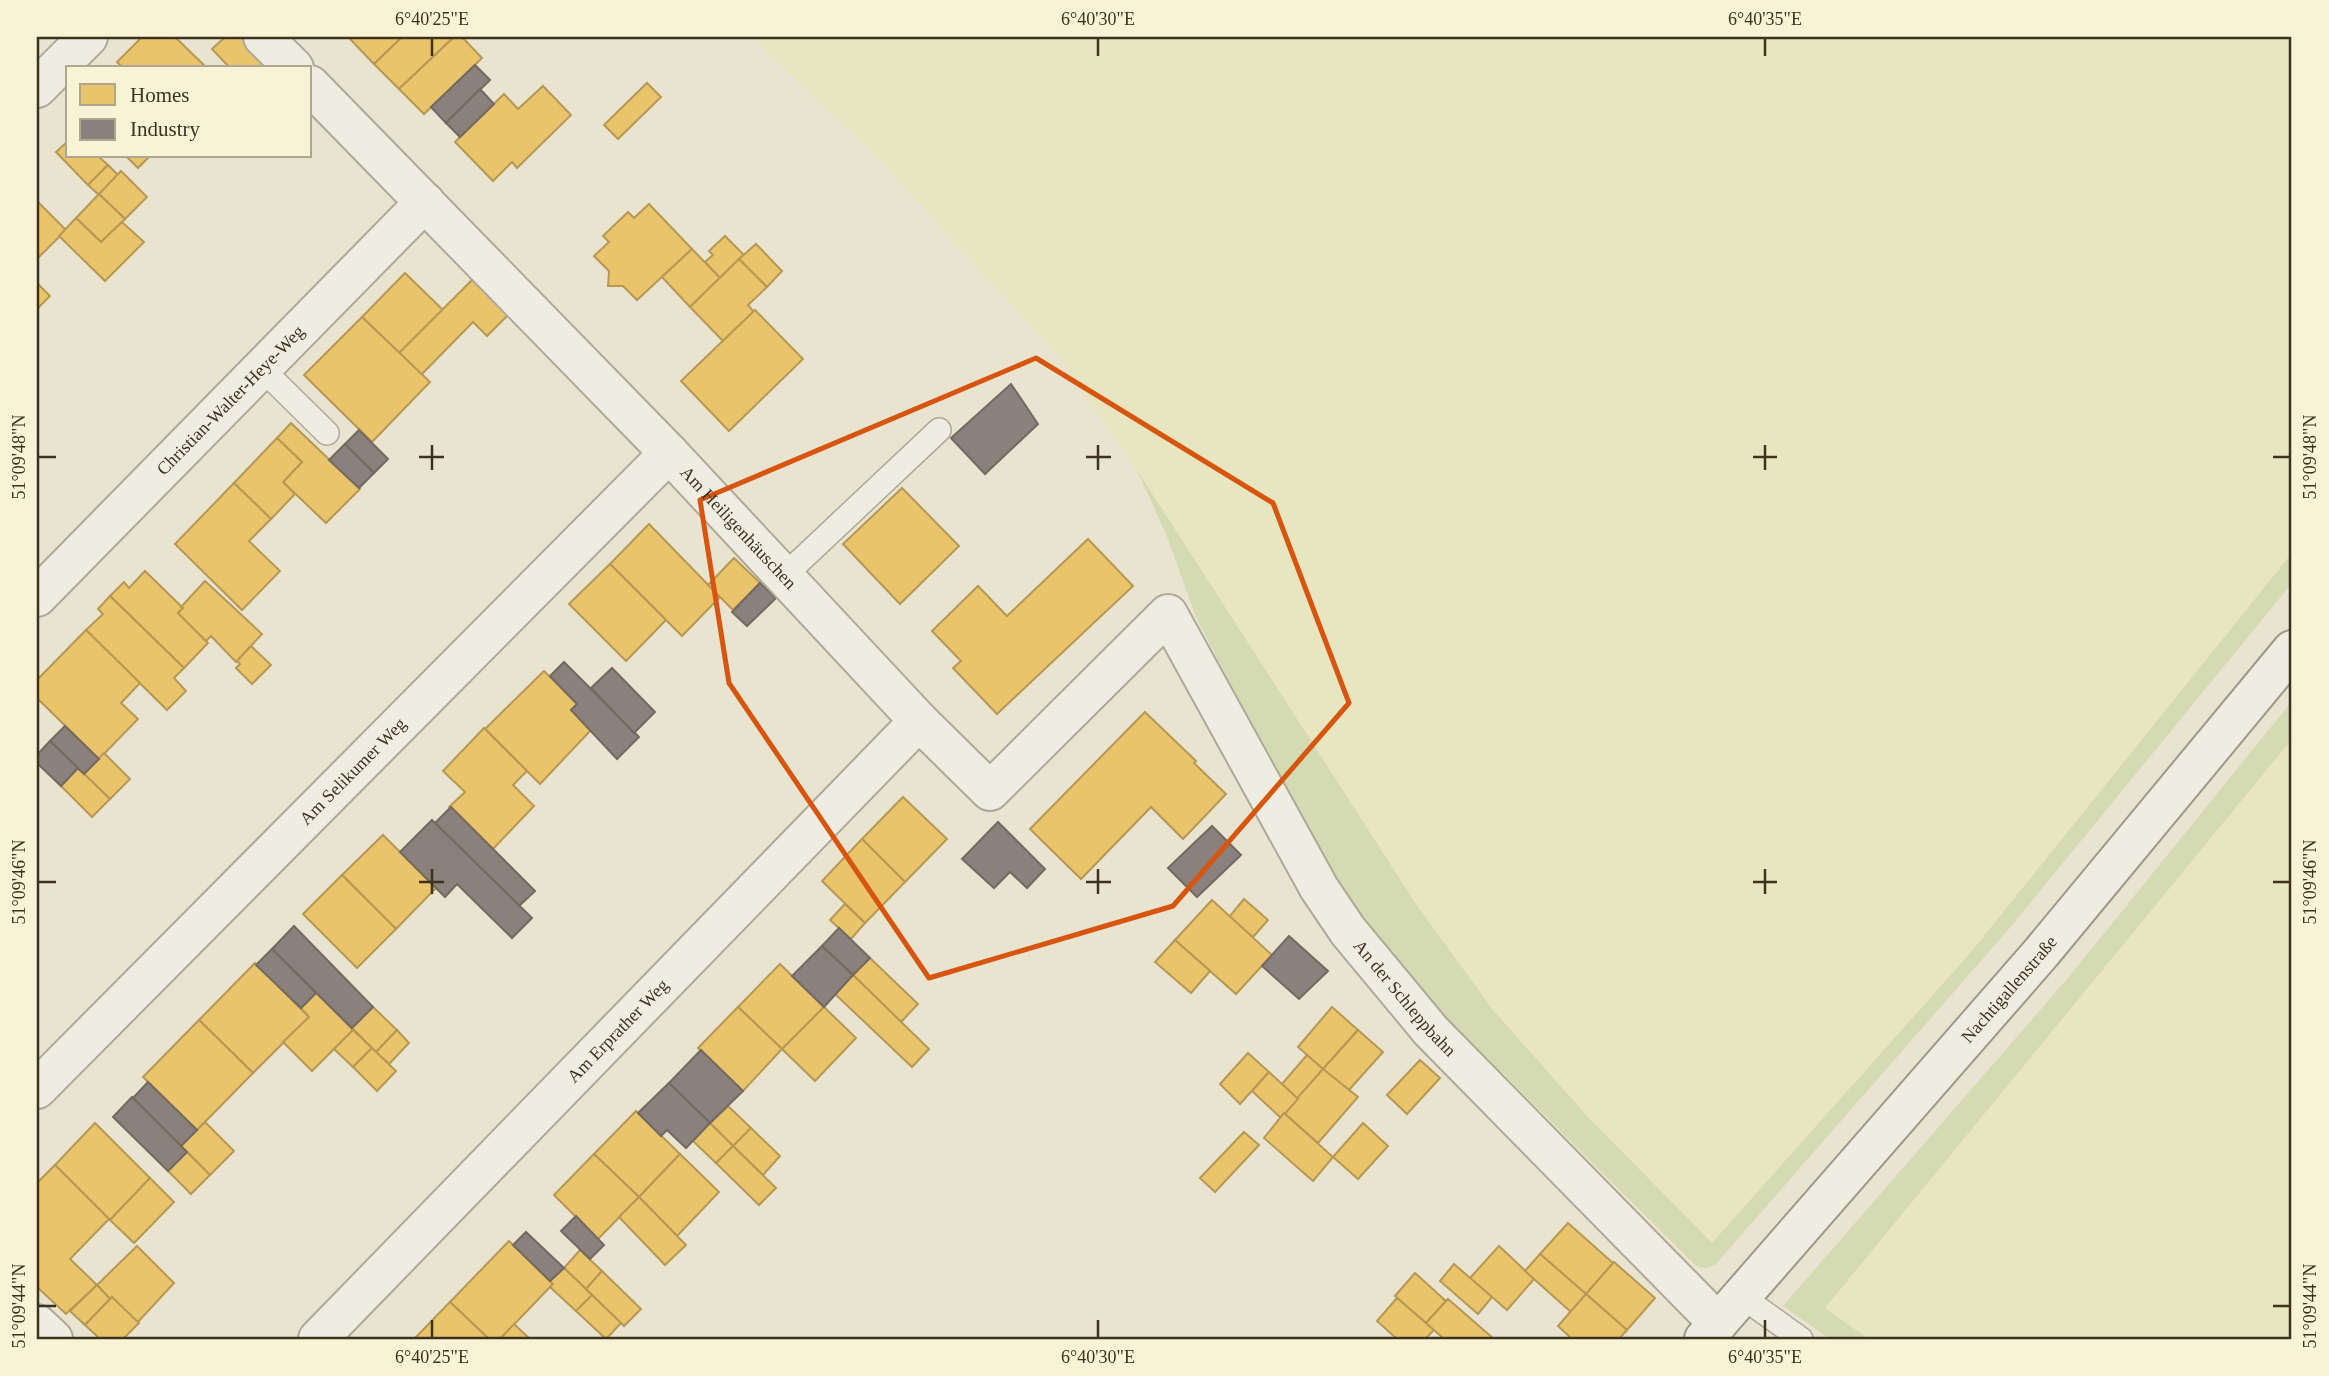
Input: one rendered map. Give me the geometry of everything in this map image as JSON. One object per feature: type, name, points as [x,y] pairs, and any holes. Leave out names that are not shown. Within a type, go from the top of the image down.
[{"type":"street","points":[[37,88],[88,37]]},
{"type":"street","points":[[263,37],[292,66]]},
{"type":"street","name":"Am Heiligenhäuschen","points":[[312,87],[669,453],[919,721],[990,791],[1168,614]]},
{"type":"street","name":"Christian-Walter-Heye-Weg","points":[[37,597],[425,202]]},
{"type":"street","name":"Am Selikumer Weg","points":[[37,1089],[669,453]]},
{"type":"street","name":"An der Schleppbahn","points":[[1168,614],[1319,888],[1348,931],[1431,1031],[1721,1320]]},
{"type":"street","name":"Nachtigallenstraße","points":[[1721,1320],[2041,953],[2292,650]]},
{"type":"street","name":"Am Erprather Weg","points":[[318,1339],[919,721]]},
{"type":"street","points":[[37,1324],[53,1339]]},
{"type":"lane","points":[[262,369],[327,433]]},
{"type":"lane","points":[[784,576],[939,430]]},
{"type":"lane","points":[[1721,1320],[1801,1339]]},
{"type":"highlighted area","points":[[1036,358],[1273,503],[1349,703],[1173,906],[929,978],[729,683],[700,500]]},
{"type":"shaded area","points":[[751,37],[2292,37],[2292,553],[1971,952],[1712,1243],[1587,1116],[1492,1009],[1414,901],[1137,470],[1056,354],[879,159]]},
{"type":"shaded area","points":[[2292,739],[2292,1339],[1869,1339],[1825,1308]]},
{"type":"green space","points":[[1137,470],[1414,901],[1492,1009],[1587,1116],[1712,1243],[1971,952],[2292,553],[2292,583],[2008,930],[1715,1265],[1706,1268],[1696,1266],[1446,1017],[1362,920],[1309,838],[1196,617],[1166,534]]},
{"type":"green space","points":[[2292,701],[2292,739],[1825,1308],[1869,1339],[1830,1339],[1783,1306],[2068,978]]},
{"type":"building: Homes","points":[[142,37],[175,37],[205,66],[121,66],[117,62]]},
{"type":"building: Homes","points":[[225,37],[247,37],[276,66],[228,66],[212,49]]},
{"type":"building: Homes","points":[[402,37],[374,64],[350,39]]},
{"type":"building: Homes","points":[[402,37],[454,37],[399,89],[374,64]]},
{"type":"building: Homes","points":[[454,37],[462,37],[482,58],[424,114],[399,89]]},
{"type":"building: Homes","points":[[647,83],[661,97],[618,139],[604,125]]},
{"type":"building: Homes","points":[[543,86],[571,115],[517,168],[512,162],[493,181],[455,142],[504,94],[518,109]]},
{"type":"building: Homes","points":[[66,143],[66,158],[100,158],[108,165],[88,185],[56,152]]},
{"type":"building: Homes","points":[[128,158],[148,158],[138,168]]},
{"type":"building: Homes","points":[[108,165],[118,175],[99,195],[88,185]]},
{"type":"building: Homes","points":[[121,171],[147,197],[125,219],[99,194]]},
{"type":"building: Homes","points":[[99,194],[125,219],[101,242],[76,218]]},
{"type":"building: Homes","points":[[37,201],[66,230],[37,259]]},
{"type":"building: Homes","points":[[649,204],[692,249],[637,300],[623,286],[608,286],[609,271],[594,256],[609,242],[603,236],[628,212],[634,218]]},
{"type":"building: Homes","points":[[76,218],[101,242],[122,222],[144,242],[105,281],[59,236]]},
{"type":"building: Homes","points":[[725,236],[744,255],[720,278],[705,262],[713,255],[709,251]]},
{"type":"building: Homes","points":[[756,244],[782,271],[767,287],[739,259]]},
{"type":"building: Homes","points":[[692,249],[720,278],[690,307],[662,277]]},
{"type":"building: Homes","points":[[739,259],[767,287],[748,305],[754,312],[723,341],[690,307]]},
{"type":"building: Homes","points":[[405,273],[443,310],[399,353],[362,317]]},
{"type":"building: Homes","points":[[475,277],[511,312],[487,336],[473,322],[421,375],[399,353]]},
{"type":"building: Homes","points":[[37,283],[50,296],[37,309]]},
{"type":"building: Homes","points":[[755,310],[803,359],[729,431],[681,381]]},
{"type":"building: Homes","points":[[362,317],[430,382],[372,442],[304,375]]},
{"type":"building: Homes","points":[[291,423],[360,489],[326,523],[283,482],[302,462],[277,438]]},
{"type":"building: Homes","points":[[277,438],[302,462],[283,482],[295,494],[271,519],[234,483]]},
{"type":"building: Homes","points":[[234,483],[271,519],[249,541],[280,571],[242,610],[175,544]]},
{"type":"building: Homes","points":[[902,488],[959,546],[900,604],[843,544]]},
{"type":"building: Homes","points":[[649,524],[720,597],[682,636],[610,564]]},
{"type":"building: Homes","points":[[1088,539],[1133,586],[997,714],[953,668],[961,661],[932,631],[978,586],[1007,616]]},
{"type":"building: Homes","points":[[734,558],[760,583],[733,610],[708,585]]},
{"type":"building: Homes","points":[[610,564],[666,620],[626,661],[569,604]]},
{"type":"building: Homes","points":[[145,571],[183,608],[178,613],[208,643],[184,668],[110,596],[124,582],[129,588]]},
{"type":"building: Homes","points":[[205,581],[262,634],[236,662],[211,636],[206,641],[178,613]]},
{"type":"building: Homes","points":[[110,596],[184,668],[174,678],[186,691],[167,710],[86,630],[103,614],[98,609]]},
{"type":"building: Homes","points":[[86,630],[140,683],[121,703],[138,719],[99,759],[37,698],[37,680]]},
{"type":"building: Homes","points":[[251,646],[271,665],[252,684],[236,668],[240,664],[237,661]]},
{"type":"building: Homes","points":[[544,671],[577,704],[571,710],[591,730],[540,784],[485,729]]},
{"type":"building: Homes","points":[[1145,712],[1226,794],[1183,839],[1151,807],[1081,879],[1030,829]]},
{"type":"building: Homes","points":[[484,728],[527,771],[513,785],[534,806],[493,849],[449,807],[465,792],[443,771]]},
{"type":"building: Homes","points":[[104,753],[130,779],[110,799],[84,774]]},
{"type":"building: Homes","points":[[78,768],[110,799],[92,817],[61,786]]},
{"type":"building: Homes","points":[[903,797],[947,839],[905,882],[862,839]]},
{"type":"building: Homes","points":[[383,835],[436,888],[396,929],[342,875]]},
{"type":"building: Homes","points":[[862,839],[905,882],[865,923],[822,881]]},
{"type":"building: Homes","points":[[342,875],[396,929],[357,968],[303,914]]},
{"type":"building: Homes","points":[[1244,899],[1268,920],[1253,937],[1229,917]]},
{"type":"building: Homes","points":[[1212,900],[1272,955],[1236,994],[1175,940]]},
{"type":"building: Homes","points":[[845,904],[865,923],[851,939],[830,920]]},
{"type":"building: Homes","points":[[1175,940],[1210,971],[1191,993],[1155,962]]},
{"type":"building: Homes","points":[[870,958],[918,1004],[901,1022],[853,975]]},
{"type":"building: Homes","points":[[255,963],[309,1017],[253,1073],[199,1020]]},
{"type":"building: Homes","points":[[780,964],[824,1007],[782,1049],[738,1007]]},
{"type":"building: Homes","points":[[853,975],[929,1049],[912,1067],[835,994]]},
{"type":"building: Homes","points":[[316,993],[353,1030],[312,1071],[283,1042],[309,1017],[301,1008]]},
{"type":"building: Homes","points":[[373,1007],[397,1030],[376,1052],[352,1028]]},
{"type":"building: Homes","points":[[738,1007],[782,1049],[743,1091],[698,1048]]},
{"type":"building: Homes","points":[[824,1007],[856,1038],[815,1081],[782,1049]]},
{"type":"building: Homes","points":[[1332,1007],[1358,1030],[1323,1069],[1298,1047]]},
{"type":"building: Homes","points":[[199,1020],[253,1073],[197,1130],[143,1077]]},
{"type":"building: Homes","points":[[353,1030],[372,1048],[353,1067],[334,1049]]},
{"type":"building: Homes","points":[[397,1030],[409,1043],[389,1064],[376,1052]]},
{"type":"building: Homes","points":[[1358,1030],[1383,1052],[1348,1091],[1323,1069]]},
{"type":"building: Homes","points":[[372,1048],[396,1071],[377,1091],[353,1067]]},
{"type":"building: Homes","points":[[1248,1053],[1269,1072],[1240,1104],[1220,1084]]},
{"type":"building: Homes","points":[[1307,1055],[1323,1069],[1298,1099],[1282,1084]]},
{"type":"building: Homes","points":[[1420,1060],[1440,1078],[1407,1114],[1387,1095]]},
{"type":"building: Homes","points":[[1323,1069],[1358,1097],[1318,1143],[1284,1113]]},
{"type":"building: Homes","points":[[1269,1072],[1298,1099],[1281,1118],[1252,1091]]},
{"type":"building: Homes","points":[[728,1106],[751,1128],[733,1146],[710,1123]]},
{"type":"building: Homes","points":[[636,1111],[680,1154],[639,1197],[594,1154]]},
{"type":"building: Homes","points":[[1284,1113],[1333,1157],[1313,1181],[1264,1138]]},
{"type":"building: Homes","points":[[205,1122],[234,1151],[210,1175],[181,1146]]},
{"type":"building: Homes","points":[[95,1123],[150,1178],[110,1220],[55,1165]]},
{"type":"building: Homes","points":[[710,1123],[733,1146],[716,1163],[693,1141]]},
{"type":"building: Homes","points":[[1363,1123],[1388,1146],[1358,1179],[1333,1157]]},
{"type":"building: Homes","points":[[751,1128],[780,1156],[763,1175],[733,1146]]},
{"type":"building: Homes","points":[[1244,1132],[1259,1145],[1215,1192],[1200,1178]]},
{"type":"building: Homes","points":[[733,1146],[776,1188],[759,1205],[716,1163]]},
{"type":"building: Homes","points":[[187,1152],[210,1175],[191,1194],[168,1171]]},
{"type":"building: Homes","points":[[594,1154],[639,1197],[598,1239],[554,1195]]},
{"type":"building: Homes","points":[[680,1154],[719,1192],[677,1236],[639,1197]]},
{"type":"building: Homes","points":[[55,1165],[109,1219],[70,1259],[97,1285],[66,1314],[37,1287],[37,1183]]},
{"type":"building: Homes","points":[[150,1178],[174,1202],[134,1243],[110,1220]]},
{"type":"building: Homes","points":[[639,1197],[686,1245],[665,1265],[619,1217]]},
{"type":"building: Homes","points":[[1568,1223],[1613,1263],[1586,1294],[1540,1254]]},
{"type":"building: Homes","points":[[509,1241],[553,1284],[500,1339],[489,1339],[450,1302]]},
{"type":"building: Homes","points":[[137,1246],[174,1283],[137,1323],[97,1285]]},
{"type":"building: Homes","points":[[1499,1246],[1534,1279],[1507,1310],[1470,1278]]},
{"type":"building: Homes","points":[[580,1250],[602,1271],[586,1289],[564,1268]]},
{"type":"building: Homes","points":[[1540,1254],[1586,1294],[1571,1312],[1525,1271]]},
{"type":"building: Homes","points":[[1614,1262],[1655,1298],[1627,1330],[1586,1294]]},
{"type":"building: Homes","points":[[1454,1264],[1492,1297],[1478,1314],[1440,1281]]},
{"type":"building: Homes","points":[[564,1268],[592,1295],[576,1311],[550,1287],[553,1284],[550,1281]]},
{"type":"building: Homes","points":[[602,1271],[641,1309],[624,1326],[586,1289]]},
{"type":"building: Homes","points":[[1415,1273],[1446,1301],[1426,1323],[1395,1296]]},
{"type":"building: Homes","points":[[97,1285],[110,1299],[85,1325],[70,1311]]},
{"type":"building: Homes","points":[[1586,1294],[1627,1330],[1619,1339],[1572,1339],[1558,1326]]},
{"type":"building: Homes","points":[[592,1295],[621,1323],[606,1339],[576,1311]]},
{"type":"building: Homes","points":[[112,1297],[139,1323],[123,1339],[100,1339],[85,1325]]},
{"type":"building: Homes","points":[[1397,1298],[1434,1330],[1425,1339],[1397,1339],[1377,1321]]},
{"type":"building: Homes","points":[[1448,1299],[1494,1339],[1444,1339],[1426,1323]]},
{"type":"building: Homes","points":[[450,1302],[489,1339],[414,1339]]},
{"type":"building: Homes","points":[[514,1324],[530,1339],[500,1339]]},
{"type":"building: Industry","points":[[475,65],[490,80],[446,123],[431,107]]},
{"type":"building: Industry","points":[[480,89],[494,104],[460,137],[446,123]]},
{"type":"building: Industry","points":[[1011,384],[1038,424],[985,474],[951,438]]},
{"type":"building: Industry","points":[[359,430],[388,459],[374,473],[345,444]]},
{"type":"building: Industry","points":[[345,444],[374,473],[359,488],[329,460]]},
{"type":"building: Industry","points":[[760,583],[776,598],[747,626],[732,612]]},
{"type":"building: Industry","points":[[564,662],[639,737],[617,759],[571,710],[577,704],[550,676]]},
{"type":"building: Industry","points":[[612,668],[655,712],[634,733],[591,688]]},
{"type":"building: Industry","points":[[65,726],[99,759],[84,774],[50,741]]},
{"type":"building: Industry","points":[[50,741],[78,768],[61,786],[37,763],[37,755]]},
{"type":"building: Industry","points":[[451,807],[535,891],[519,906],[435,823]]},
{"type":"building: Industry","points":[[432,820],[532,918],[512,938],[457,884],[445,897],[400,852]]},
{"type":"building: Industry","points":[[998,822],[1045,869],[1027,888],[1010,872],[994,888],[962,859]]},
{"type":"building: Industry","points":[[1212,826],[1241,855],[1197,897],[1168,868]]},
{"type":"building: Industry","points":[[294,926],[373,1007],[352,1028],[272,949]]},
{"type":"building: Industry","points":[[839,928],[870,958],[853,975],[822,946]]},
{"type":"building: Industry","points":[[1289,936],[1328,971],[1299,999],[1262,966]]},
{"type":"building: Industry","points":[[822,946],[853,975],[824,1007],[792,976]]},
{"type":"building: Industry","points":[[272,949],[316,993],[301,1008],[256,965]]},
{"type":"building: Industry","points":[[701,1050],[743,1091],[710,1123],[669,1083]]},
{"type":"building: Industry","points":[[148,1082],[197,1130],[181,1146],[133,1098]]},
{"type":"building: Industry","points":[[669,1083],[710,1123],[686,1148],[667,1130],[661,1136],[638,1113]]},
{"type":"building: Industry","points":[[132,1097],[187,1152],[168,1171],[113,1117]]},
{"type":"building: Industry","points":[[576,1216],[604,1245],[590,1259],[561,1231]]},
{"type":"building: Industry","points":[[526,1232],[564,1268],[550,1281],[513,1245]]}]
